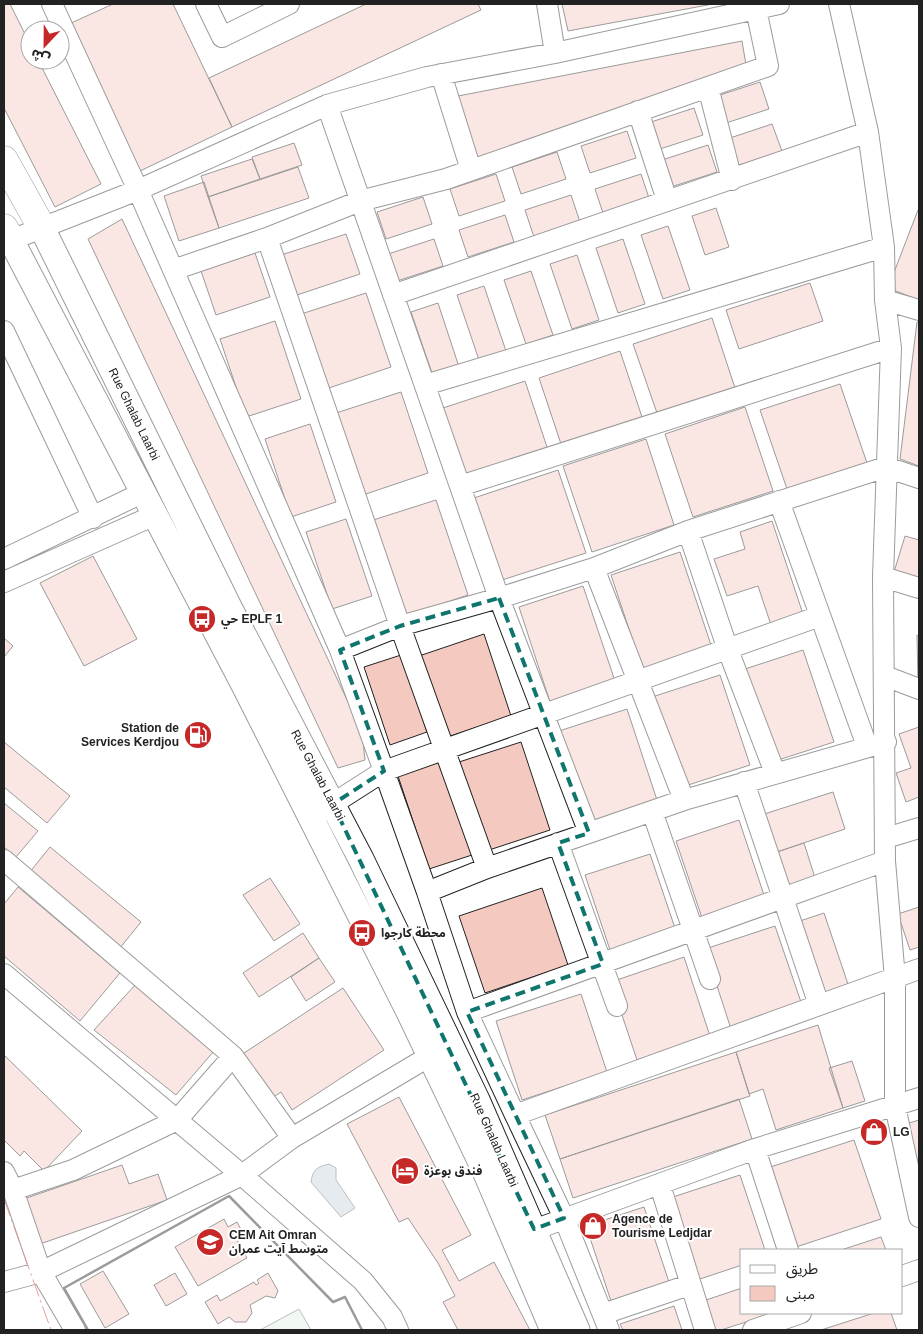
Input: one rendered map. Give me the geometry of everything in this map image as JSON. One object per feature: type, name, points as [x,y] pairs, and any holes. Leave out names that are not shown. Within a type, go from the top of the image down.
[{"type":"highway","points":[[4,160],[42,228]]},
{"type":"main road","name":"Rue Ghalab Laarbi","points":[[42,228],[241,652],[310,818],[331,856],[430,1056],[466,1105]]},
{"type":"main road","name":"Rue Ghalab Laarbi","points":[[7,234],[155,515],[333,804],[524,1233],[577,1330]]},
{"type":"main road","name":"Rue Ghalab Laarbi","points":[[524,1233],[553,1330]]},
{"type":"street","points":[[206,4],[222,37],[289,4]]},
{"type":"street","points":[[547,4],[555,53]]},
{"type":"street","points":[[7,234],[42,228],[138,190],[327,105],[441,74],[555,53],[779,4]]},
{"type":"street","points":[[839,4],[868,132],[884,247],[885,300],[891,348],[883,577],[885,676],[876,744],[886,838],[885,861],[895,979],[894,1106],[919,1217]]},
{"type":"street","points":[[57,6],[340,650],[427,892],[467,1012],[564,1218],[606,1322],[690,1285]]},
{"type":"street","points":[[173,270],[267,238],[360,201],[446,179],[768,66],[756,9]]},
{"type":"street","points":[[441,74],[471,170]]},
{"type":"street","points":[[708,87],[732,180]]},
{"type":"street","points":[[327,105],[499,598],[588,833]]},
{"type":"street","points":[[638,111],[667,200]]},
{"type":"street","points":[[393,295],[868,132]]},
{"type":"street","points":[[267,238],[400,626],[487,868]]},
{"type":"street","points":[[425,385],[884,247]]},
{"type":"street","points":[[885,300],[919,310]]},
{"type":"street","points":[[4,330],[93,518]]},
{"type":"street","points":[[460,486],[891,348]]},
{"type":"street","points":[[340,650],[400,626],[499,598],[594,568],[688,531],[886,467],[919,478]]},
{"type":"street","points":[[4,559],[144,492]]},
{"type":"street","points":[[779,501],[820,616],[876,744]]},
{"type":"street","points":[[4,582],[155,515]]},
{"type":"street","points":[[688,531],[728,650],[775,772]]},
{"type":"street","points":[[594,568],[684,800]]},
{"type":"street","points":[[883,577],[919,588]]},
{"type":"street","points":[[310,818],[384,772],[820,616]]},
{"type":"street","points":[[885,676],[919,689]]},
{"type":"street","points":[[427,892],[487,868],[684,800],[876,744]]},
{"type":"street","points":[[744,782],[818,1005]]},
{"type":"street","points":[[652,811],[710,979]]},
{"type":"street","points":[[886,838],[919,828]]},
{"type":"street","points":[[558,843],[617,1006]]},
{"type":"street","points":[[4,860],[233,1056],[292,1138]]},
{"type":"street","points":[[467,1012],[885,861]]},
{"type":"street","points":[[515,1115],[919,969]]},
{"type":"street","points":[[5,979],[177,1120],[363,1281],[392,1317],[398,1330]]},
{"type":"street","points":[[13,1190],[73,1170],[177,1120],[233,1056]]},
{"type":"street","points":[[4,1282],[41,1272],[242,1175],[292,1138],[430,1056]]},
{"type":"street","points":[[524,1233],[755,1149],[919,1098]]},
{"type":"street","points":[[755,1149],[788,1249]]},
{"type":"street","points":[[4,1172],[13,1190],[41,1272],[75,1330]]},
{"type":"street","points":[[660,1185],[705,1330]]},
{"type":"street","points":[[903,1276],[919,1270]]},
{"type":"street","points":[[753,1330],[799,1314]]},
{"type":"highlighted area","points":[[499,598],[589,833],[558,843],[603,964],[467,1012],[564,1218],[534,1229],[333,804],[384,771],[340,650],[400,626]]},
{"type":"green space","points":[[299,1309],[311,1330],[260,1330]]},
{"type":"shaded area","points":[[329,1164],[336,1168],[336,1180],[355,1208],[341,1217],[311,1182],[316,1169]]},
{"type":"building","points":[[4,4],[10,4],[20,24],[20,70],[43,70],[101,184],[55,207],[4,108]]},
{"type":"building","points":[[113,4],[173,4],[232,127],[140,171],[70,24]]},
{"type":"building","points":[[366,4],[478,4],[481,10],[232,127],[209,78]]},
{"type":"building","points":[[562,4],[713,4],[568,31]]},
{"type":"building","points":[[742,41],[746,65],[474,159],[458,96]]},
{"type":"building","points":[[760,82],[769,109],[723,124],[714,97]]},
{"type":"building","points":[[694,108],[703,135],[657,150],[648,123]]},
{"type":"building","points":[[772,124],[782,151],[736,166],[727,139]]},
{"type":"building","points":[[627,131],[636,158],[590,173],[581,146]]},
{"type":"building","points":[[294,143],[302,165],[260,179],[252,157]]},
{"type":"building","points":[[708,145],[717,172],[671,187],[662,160]]},
{"type":"building","points":[[557,152],[566,179],[521,194],[512,167]]},
{"type":"building","points":[[252,159],[260,179],[208,197],[201,176]]},
{"type":"building","points":[[298,167],[309,198],[219,228],[208,197]]},
{"type":"building","points":[[496,174],[505,201],[459,216],[450,189]]},
{"type":"building","points":[[641,174],[650,201],[604,216],[595,189]]},
{"type":"building","points":[[204,182],[219,228],[179,241],[164,196]]},
{"type":"building","points":[[571,195],[580,222],[534,237],[525,210]]},
{"type":"building","points":[[423,197],[432,224],[386,239],[377,212]]},
{"type":"building","points":[[716,208],[729,247],[705,255],[692,216]]},
{"type":"building","points":[[919,210],[919,300],[888,288]]},
{"type":"building","points":[[505,215],[514,242],[468,257],[459,230]]},
{"type":"building","points":[[122,219],[362,732],[365,760],[338,768],[88,239]]},
{"type":"building","points":[[668,226],[690,290],[663,299],[641,235]]},
{"type":"building","points":[[346,234],[360,274],[291,297],[278,256]]},
{"type":"building","points":[[434,239],[443,266],[397,281],[388,254]]},
{"type":"building","points":[[623,239],[645,304],[618,313],[596,248]]},
{"type":"building","points":[[255,253],[270,297],[216,315],[201,271]]},
{"type":"building","points":[[577,255],[599,320],[572,329],[550,264]]},
{"type":"building","points":[[531,271],[553,335],[526,344],[504,280]]},
{"type":"building","points":[[810,283],[823,321],[739,349],[726,310]]},
{"type":"building","points":[[484,286],[506,351],[479,360],[457,295]]},
{"type":"building","points":[[366,293],[391,367],[323,390],[298,315]]},
{"type":"building","points":[[438,303],[459,367],[433,376],[411,312]]},
{"type":"building","points":[[712,318],[735,388],[657,413],[633,344]]},
{"type":"building","points":[[275,321],[301,399],[246,417],[220,339]]},
{"type":"building","points":[[917,322],[919,322],[919,466],[900,459]]},
{"type":"building","points":[[620,351],[642,417],[561,444],[539,378]]},
{"type":"building","points":[[525,381],[548,450],[465,477],[443,408]]},
{"type":"building","points":[[840,384],[867,463],[787,489],[760,410]]},
{"type":"building","points":[[401,392],[428,473],[360,496],[333,414]]},
{"type":"building","points":[[745,407],[773,491],[693,517],[665,434]]},
{"type":"building","points":[[310,424],[336,502],[291,517],[265,439]]},
{"type":"building","points":[[646,439],[674,525],[592,552],[563,466]]},
{"type":"building","points":[[558,470],[586,553],[502,580],[474,498]]},
{"type":"building","points":[[436,500],[468,595],[402,617],[370,521]]},
{"type":"building","points":[[346,519],[372,596],[332,609],[306,532]]},
{"type":"building","points":[[772,521],[803,614],[771,625],[758,586],[727,596],[714,559],[745,549],[740,532]]},
{"type":"building","points":[[905,536],[919,540],[919,580],[894,572]]},
{"type":"building","points":[[680,552],[712,648],[643,671],[611,575]]},
{"type":"building","points":[[93,556],[137,639],[84,666],[40,583]]},
{"type":"building","points":[[583,586],[615,681],[550,702],[519,607]]},
{"type":"building","points":[[484,634],[511,716],[447,737],[419,656]]},
{"type":"building","points":[[917,635],[919,636],[919,681],[918,681]]},
{"type":"building","points":[[4,638],[13,646],[4,657]]},
{"type":"building","points":[[803,650],[834,742],[772,762],[742,670]]},
{"type":"building","points":[[401,655],[427,732],[390,745],[364,667]]},
{"type":"building","points":[[720,675],[750,765],[682,787],[652,697]]},
{"type":"building","points":[[627,709],[657,800],[590,822],[559,731]]},
{"type":"building","points":[[919,727],[919,797],[906,802],[896,773],[911,768],[899,734]]},
{"type":"building","points":[[4,742],[70,796],[47,823],[4,787]]},
{"type":"building","points":[[521,742],[550,830],[486,851],[456,763]]},
{"type":"building","points":[[441,761],[472,855],[429,869],[398,776]]},
{"type":"building","points":[[833,792],[845,829],[771,854],[758,816]]},
{"type":"building","points":[[4,803],[38,831],[16,857],[4,847]]},
{"type":"building","points":[[739,820],[765,898],[702,918],[676,841]]},
{"type":"building","points":[[804,843],[816,881],[784,892],[771,854]]},
{"type":"building","points":[[50,847],[141,922],[120,948],[29,873]]},
{"type":"building","points":[[650,854],[676,931],[611,953],[585,875]]},
{"type":"building","points":[[270,878],[300,924],[274,941],[243,895]]},
{"type":"building","points":[[18,887],[120,973],[80,1021],[4,956],[4,904]]},
{"type":"building","points":[[542,888],[568,965],[485,993],[459,916]]},
{"type":"building","points":[[919,907],[919,947],[910,950],[898,914]]},
{"type":"building","points":[[824,913],[850,990],[820,999],[794,923]]},
{"type":"building","points":[[775,926],[802,1005],[731,1029],[705,949]]},
{"type":"building","points":[[303,933],[319,958],[259,997],[243,973]]},
{"type":"building","points":[[684,957],[710,1036],[637,1060],[611,982]]},
{"type":"building","points":[[319,958],[335,982],[306,1001],[291,977]]},
{"type":"building","points":[[136,984],[214,1051],[176,1095],[94,1030]]},
{"type":"building","points":[[343,988],[384,1050],[292,1110],[281,1092],[268,1101],[238,1057]]},
{"type":"building","points":[[581,994],[607,1072],[522,1100],[496,1021]]},
{"type":"building","points":[[818,1025],[843,1108],[776,1130],[763,1089],[749,1094],[736,1052]]},
{"type":"building","points":[[736,1052],[750,1096],[560,1159],[545,1115]]},
{"type":"building","points":[[4,1055],[82,1131],[44,1171],[24,1151],[20,1156],[4,1140]]},
{"type":"building","points":[[852,1061],[865,1101],[843,1108],[829,1068]]},
{"type":"building","name":"فندق بوعزة","points":[[399,1097],[471,1235],[442,1250],[459,1281],[494,1262],[530,1330],[458,1330],[443,1302],[455,1296],[438,1263],[408,1218],[399,1222],[347,1124]]},
{"type":"building","points":[[739,1099],[752,1139],[573,1198],[560,1159]]},
{"type":"building","points":[[919,1120],[919,1165],[906,1124]]},
{"type":"building","points":[[854,1140],[881,1219],[790,1249],[764,1169]]},
{"type":"building","points":[[122,1165],[129,1184],[158,1174],[167,1200],[37,1245],[21,1200]]},
{"type":"building","points":[[740,1175],[765,1249],[740,1249],[740,1266],[697,1280],[670,1198]]},
{"type":"building","points":[[644,1207],[670,1285],[612,1304],[586,1226]]},
{"type":"building","points":[[224,1219],[228,1227],[237,1222],[245,1237],[237,1242],[247,1258],[198,1286],[175,1247]]},
{"type":"building","points":[[881,1237],[886,1249],[844,1249]]},
{"type":"building","points":[[103,1271],[129,1314],[105,1328],[80,1284]]},
{"type":"building","points":[[175,1273],[187,1294],[166,1306],[154,1285]]},
{"type":"building","points":[[268,1273],[278,1291],[275,1298],[266,1296],[250,1305],[252,1313],[246,1322],[235,1322],[229,1317],[218,1324],[205,1302],[217,1295],[220,1301],[254,1282],[256,1285],[259,1283],[257,1280]]},
{"type":"building","points":[[740,1289],[740,1314],[771,1314],[721,1330],[713,1330],[703,1301]]},
{"type":"building","points":[[674,1306],[682,1330],[623,1330],[620,1324]]},
{"type":"building","points":[[871,1314],[891,1314],[897,1330],[821,1330]]},
{"type":"wall","points":[[88,1330],[64,1288],[229,1196],[333,1302],[345,1297],[362,1330]]},
{"type":"power","points":[[4,1199],[51,1330]]},
{"type":"place","name":"حي EPLF 1","points":[[202,619]]},
{"type":"place","name":"Station de Services Kerdjou","points":[[198,735]]},
{"type":"place","name":"محطة كارجوا","points":[[362,933]]},
{"type":"place","name":"LG","points":[[874,1132]]},
{"type":"place","name":"فندق بوعزة","points":[[405,1171]]},
{"type":"place","name":"Agence de Tourisme Ledjdar","points":[[593,1226]]},
{"type":"place","name":"CEM Ait Omran متوسط آيت عمران","points":[[210,1242]]}]
